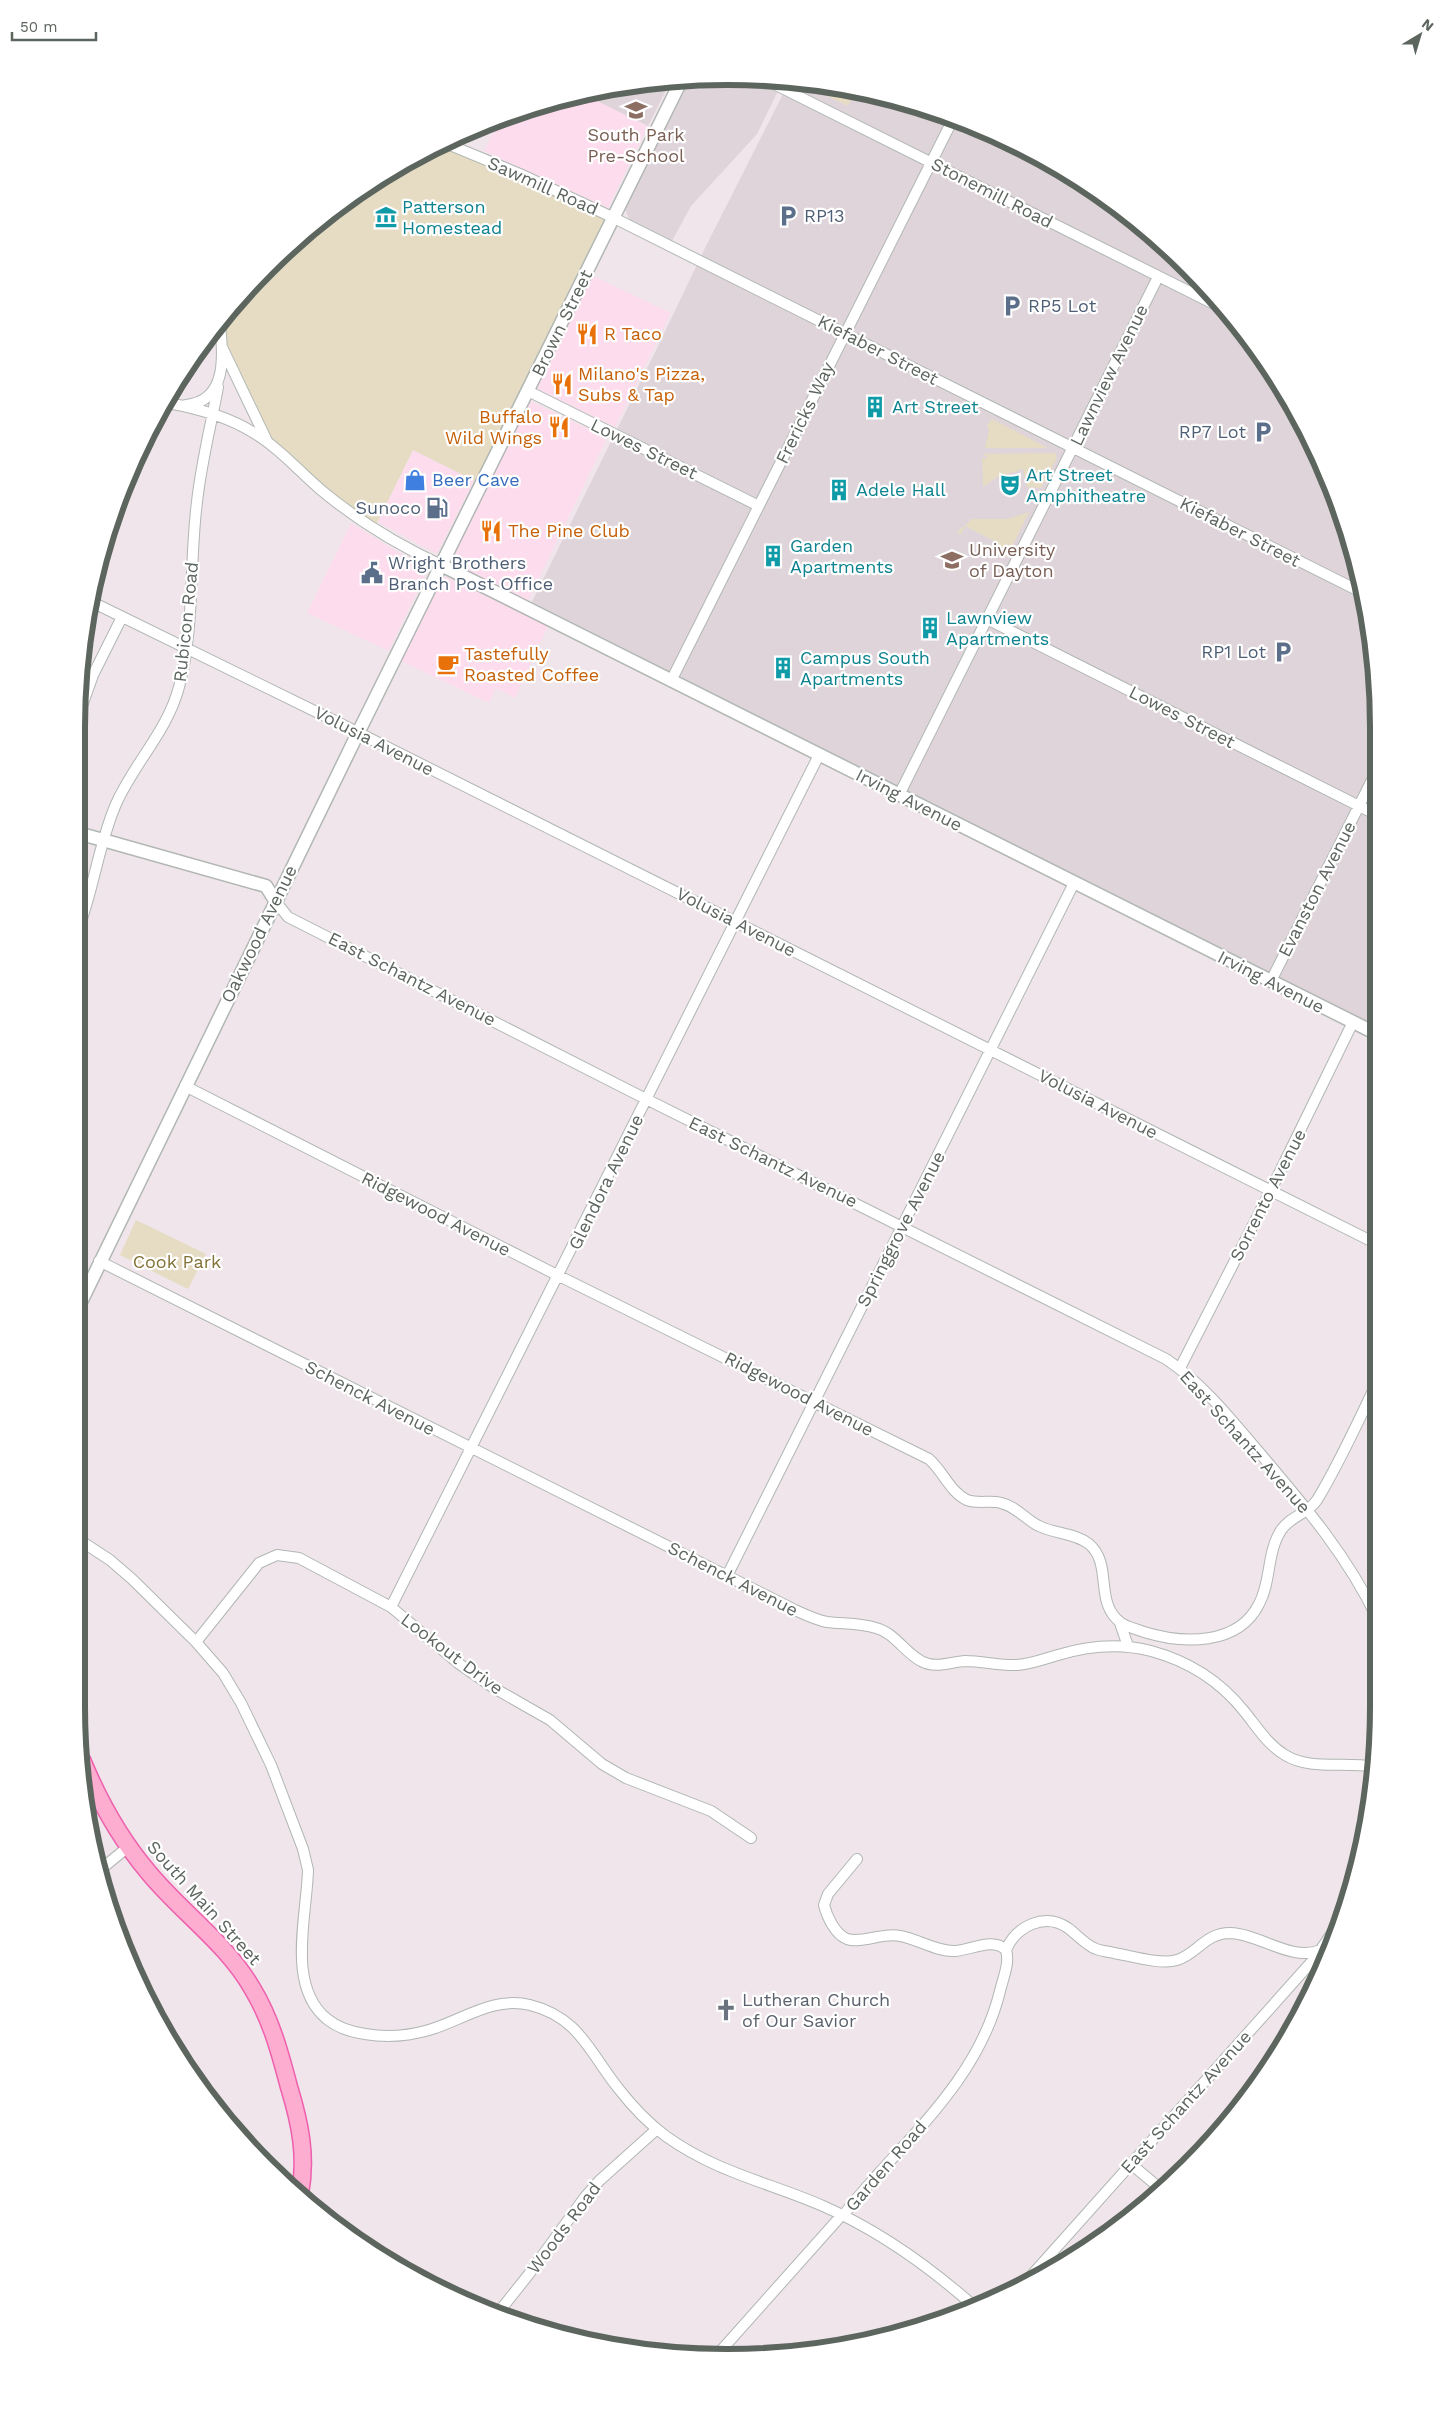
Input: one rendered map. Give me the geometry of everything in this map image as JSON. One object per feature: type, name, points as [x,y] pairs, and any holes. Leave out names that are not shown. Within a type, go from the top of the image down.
[{"type":"main road","name":"South Main Street","points":[[88,1774],[108,1816],[128,1847],[160,1886],[237,1966],[265,2012],[274,2033],[300,2125],[304,2161],[301,2187]]},
{"type":"street","name":"Brown Street","points":[[441,565],[678,87]]},
{"type":"street","name":"Stonemill Road","points":[[780,87],[1208,301]]},
{"type":"street","name":"Frericks Way","points":[[672,682],[950,125]]},
{"type":"street","name":"Sawmill Road","points":[[453,146],[520,174],[612,217]]},
{"type":"street","name":"Kiefaber Street","points":[[612,217],[1355,589]]},
{"type":"street","name":"Lawnview Avenue","points":[[899,795],[1158,276]]},
{"type":"street","name":"Rubicon Road","points":[[85,907],[120,794],[162,730],[179,688],[190,610],[197,503],[218,387],[222,348],[221,333]]},
{"type":"street","name":"Rubicon Road","points":[[222,348],[269,444]]},
{"type":"street","points":[[181,406],[201,402],[218,387]]},
{"type":"street","name":"Lowes Street","points":[[528,391],[759,506]]},
{"type":"street","points":[[172,404],[214,415],[254,433],[323,491],[365,523],[395,542],[441,565]]},
{"type":"street","name":"Irving Avenue","points":[[441,565],[1370,1030]]},
{"type":"street","name":"Oakwood Avenue","points":[[85,1293],[441,565]]},
{"type":"street","name":"Volusia Avenue","points":[[97,604],[358,733],[1370,1240]]},
{"type":"street","points":[[86,695],[93,675],[122,617]]},
{"type":"street","name":"Lowes Street","points":[[987,619],[1370,812]]},
{"type":"street","name":"Glendora Avenue","points":[[391,1607],[559,1276],[819,755]]},
{"type":"street","name":"Evanston Avenue","points":[[1271,982],[1370,784]]},
{"type":"street","name":"East Schantz Avenue","points":[[85,835],[266,886],[288,917],[646,1100],[1107,1328],[1180,1368],[1243,1434],[1306,1510],[1352,1570],[1370,1605]]},
{"type":"street","name":"Springgrove Avenue","points":[[727,1576],[1074,883]]},
{"type":"street","name":"Sorrento Avenue","points":[[1180,1368],[1271,1190],[1353,1022]]},
{"type":"street","name":"Ridgewood Avenue","points":[[185,1086],[559,1276],[929,1459],[937,1466],[958,1494],[966,1499],[974,1502],[1001,1503],[1011,1507],[1039,1526],[1077,1537],[1088,1543],[1099,1557],[1107,1605],[1120,1623],[1128,1646]]},
{"type":"street","name":"Schenck Avenue","points":[[99,1261],[812,1618],[878,1628],[898,1641],[915,1658],[935,1666],[979,1661],[1016,1665],[1032,1663],[1083,1649],[1128,1646],[1172,1658],[1213,1680],[1232,1697],[1271,1744],[1286,1755],[1311,1764],[1367,1767]]},
{"type":"street","points":[[1120,1623],[1174,1639],[1211,1638],[1238,1628],[1254,1614],[1260,1603],[1279,1532],[1285,1525],[1316,1501],[1370,1396]]},
{"type":"street","points":[[85,1544],[118,1567],[196,1642],[223,1673],[241,1703],[271,1765],[303,1849],[308,1870],[302,1972],[305,1986],[317,2009],[327,2019],[352,2032],[393,2036],[431,2030],[496,2004],[519,2003],[544,2009],[560,2016],[574,2028],[618,2088],[657,2128],[697,2156],[725,2170],[813,2202],[843,2216],[885,2239],[919,2261],[968,2302]]},
{"type":"street","name":"Lookout Drive","points":[[196,1642],[259,1563],[277,1555],[299,1558],[391,1607],[458,1663],[494,1688],[550,1720],[602,1764],[626,1778],[711,1810],[731,1822],[751,1838]]},
{"type":"street","points":[[105,1866],[128,1847]]},
{"type":"street","points":[[857,1859],[828,1894],[824,1905],[832,1924],[847,1938],[854,1940],[887,1935],[900,1936],[954,1951],[991,1944],[1006,1950],[1018,1932],[1030,1924],[1050,1921],[1068,1928],[1084,1942],[1100,1950],[1167,1962],[1186,1956],[1206,1940],[1228,1933],[1240,1934],[1302,1953],[1322,1950]]},
{"type":"street","name":"Garden Road","points":[[722,2349],[840,2217],[843,2216],[944,2100],[963,2075],[977,2053],[994,2013],[1008,1961],[1006,1950]]},
{"type":"street","name":"East Schantz Avenue","points":[[1037,2270],[1322,1950]]},
{"type":"street","name":"Woods Road","points":[[502,2308],[590,2192],[657,2128]]},
{"type":"street","points":[[1131,2164],[1156,2185]]},
{"type":"shaded area","name":"University of Dayton","points":[[683,86],[770,86],[853,97],[934,119],[1012,151],[1049,171],[1119,218],[1151,244],[1211,304],[1262,371],[1304,443],[1336,521],[1358,602],[1369,685],[1370,1031],[528,610],[704,250],[785,90],[777,93],[757,134],[691,206],[672,241],[630,222],[624,206]]},
{"type":"shaded area","name":"South Park Pre-School","points":[[667,88],[648,126],[593,99]]},
{"type":"shaded area","points":[[593,99],[648,126],[608,208],[484,151],[495,129],[521,119]]},
{"type":"shaded area","points":[[591,275],[671,313],[615,427],[536,388]]},
{"type":"shaded area","points":[[530,401],[607,438],[528,601],[450,561]]},
{"type":"shaded area","points":[[413,450],[474,481],[437,554],[378,522]]},
{"type":"shaded area","points":[[351,523],[427,570],[389,651],[307,613]]},
{"type":"shaded area","points":[[442,575],[548,626],[515,698],[496,688],[489,703],[401,661]]},
{"type":"green space","points":[[817,91],[852,97],[848,106]]},
{"type":"green space","points":[[453,147],[612,217],[481,484],[413,450],[374,529],[269,444],[232,372],[222,331],[273,273],[304,244],[371,193],[406,171]]},
{"type":"green space","points":[[992,419],[1048,448],[985,448],[989,430],[987,425]]},
{"type":"green space","points":[[1055,453],[1057,458],[1041,488],[1027,487],[1023,469],[997,477],[983,487],[982,457],[985,459],[987,457],[983,454]]},
{"type":"green space","points":[[1029,512],[1007,557],[995,551],[998,543],[965,526],[961,534],[957,532],[972,519],[1007,519]]},
{"type":"green space","name":"Cook Park","points":[[136,1220],[206,1254],[188,1289],[120,1255]]},
{"type":"place","name":"South Park Pre-School","points":[[636,110]]},
{"type":"place","name":"RP13","points":[[788,216]]},
{"type":"place","name":"Patterson Homestead","points":[[386,217]]},
{"type":"place","name":"RP5 Lot","points":[[1012,306]]},
{"type":"place","name":"R Taco","points":[[587,334]]},
{"type":"place","name":"Milano's Pizza, Subs & Tap","points":[[562,384]]},
{"type":"place","name":"Art Street","points":[[875,407]]},
{"type":"place","name":"Buffalo Wild Wings","points":[[559,427]]},
{"type":"place","name":"RP7 Lot","points":[[1263,432]]},
{"type":"place","name":"Beer Cave","points":[[415,480]]},
{"type":"place","name":"Art Street Amphitheatre","points":[[1010,485]]},
{"type":"place","name":"Adele Hall","points":[[839,490]]},
{"type":"place","name":"Sunoco","points":[[437,508]]},
{"type":"place","name":"The Pine Club","points":[[491,531]]},
{"type":"place","name":"Garden Apartments","points":[[773,556]]},
{"type":"place","name":"University of Dayton","points":[[952,560]]},
{"type":"place","name":"Wright Brothers Branch Post Office","points":[[372,573]]},
{"type":"place","name":"Lawnview Apartments","points":[[930,628]]},
{"type":"place","name":"RP1 Lot","points":[[1283,652]]},
{"type":"place","name":"Tastefully Roasted Coffee","points":[[448,664]]},
{"type":"place","name":"Campus South Apartments","points":[[783,668]]},
{"type":"place","name":"Lutheran Church of Our Savior","points":[[726,2010]]}]
